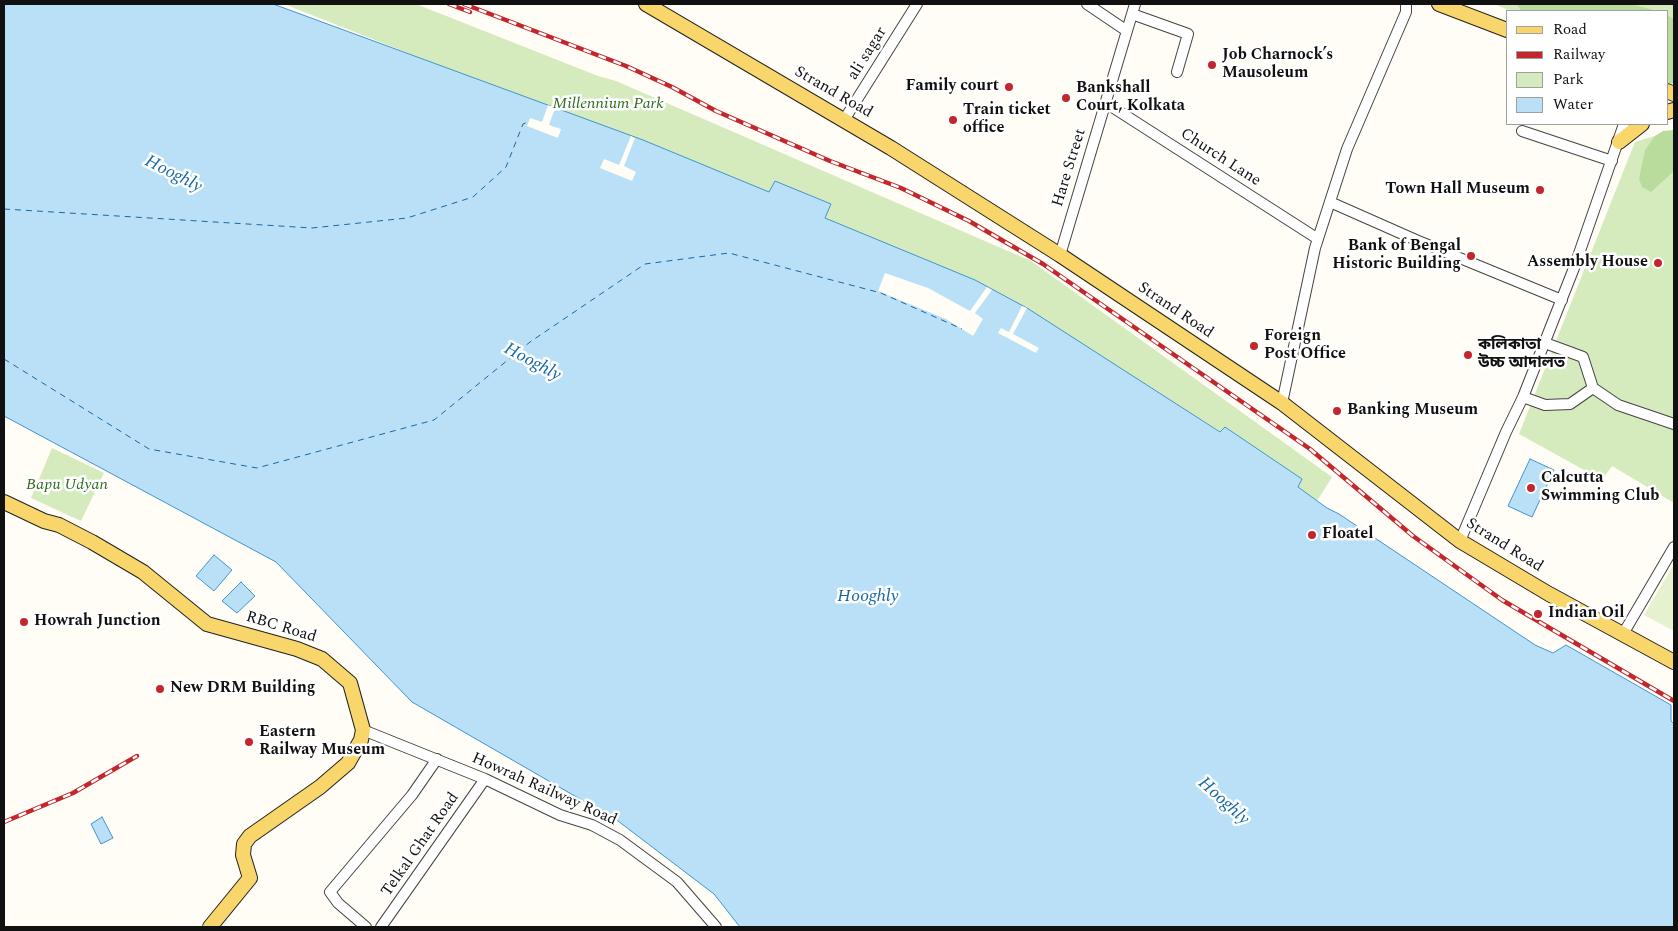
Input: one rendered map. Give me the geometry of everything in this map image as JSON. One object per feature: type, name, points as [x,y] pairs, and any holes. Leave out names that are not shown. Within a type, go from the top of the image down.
[{"type":"main road","name":"Strand Road","points":[[646,4],[844,120],[1060,255],[1282,404],[1460,541],[1549,594],[1674,662]]},
{"type":"main road","points":[[1439,4],[1506,30]]},
{"type":"main road","points":[[1619,142],[1641,125]]},
{"type":"main road","name":"RBC Road","points":[[4,493],[53,517],[59,524]]},
{"type":"main road","name":"RBC Road","points":[[4,502],[44,521],[59,524],[143,572],[207,624],[297,649],[322,659],[350,683],[363,730]]},
{"type":"main road","points":[[210,927],[250,878],[243,855],[244,844],[250,836],[320,787],[348,763],[361,740],[363,730]]},
{"type":"street","name":"ali sagar","points":[[844,120],[918,4]]},
{"type":"street","points":[[1087,4],[1128,30]]},
{"type":"street","points":[[1282,404],[1318,238],[1347,149],[1408,6]]},
{"type":"street","points":[[1133,9],[1188,34],[1177,72]]},
{"type":"street","name":"Hare Street","points":[[1060,255],[1133,9]]},
{"type":"street","name":"Church Lane","points":[[1106,103],[1318,238]]},
{"type":"street","points":[[1460,541],[1506,432],[1524,397],[1562,300],[1624,125]]},
{"type":"street","points":[[1522,131],[1612,161]]},
{"type":"street","points":[[1330,202],[1416,240],[1562,300]]},
{"type":"street","points":[[1544,343],[1583,357],[1593,388],[1618,405],[1674,424]]},
{"type":"street","points":[[1524,397],[1545,405],[1570,404],[1593,388]]},
{"type":"street","points":[[1623,634],[1674,547]]},
{"type":"street","name":"Howrah Railway Road","points":[[363,730],[437,759],[560,815],[592,825],[620,840],[677,882],[716,927]]},
{"type":"street","points":[[366,927],[338,903],[330,892],[412,795],[437,759]]},
{"type":"street","name":"Telkal Ghat Road","points":[[381,927],[485,780]]},
{"type":"green space","name":"Millennium Park","points":[[284,4],[416,4],[598,76],[616,81],[1031,261],[1332,477],[1317,501],[1297,487],[1302,479],[1225,427],[1221,432],[992,290],[824,218]]},
{"type":"green space","points":[[1494,4],[1674,4],[1674,76],[1668,73],[1668,10],[1509,10]]},
{"type":"green space","points":[[1517,4],[1631,4],[1653,10],[1520,10]]},
{"type":"green space","points":[[1668,16],[1674,19],[1674,84],[1668,83]]},
{"type":"green space","points":[[1674,130],[1674,503],[1612,466],[1602,480],[1519,434],[1635,142]]},
{"type":"green space","points":[[1674,130],[1674,171],[1651,192],[1642,187],[1639,179],[1645,150],[1655,136],[1663,131]]},
{"type":"green space","name":"Bapu Udyan","points":[[52,448],[104,473],[81,521],[31,498]]},
{"type":"green space","points":[[1674,564],[1674,631],[1644,615]]},
{"type":"water","name":"Hooghly","points":[[4,4],[273,4],[643,140],[769,192],[775,181],[831,204],[825,218],[975,280],[1027,308],[1220,432],[1225,427],[1302,479],[1298,487],[1327,508],[1339,514],[1535,645],[1553,653],[1566,645],[1671,705],[1671,721],[1674,724],[1674,927],[740,927],[714,894],[618,821],[412,702],[276,562],[4,416]]},
{"type":"water","name":"Calcutta Swimming Club","points":[[1530,459],[1554,470],[1532,517],[1508,506]]},
{"type":"water","points":[[214,555],[232,570],[214,591],[196,576]]},
{"type":"water","points":[[241,582],[255,596],[237,613],[222,601]]},
{"type":"water","points":[[102,817],[113,838],[101,844],[91,824]]},
{"type":"pier","points":[[548,105],[555,108],[549,125],[561,129],[558,138],[527,126],[530,118],[542,122]]},
{"type":"pier","points":[[631,136],[635,138],[624,166],[636,172],[632,181],[600,168],[604,159],[619,165]]},
{"type":"pier","points":[[885,273],[928,288],[970,311],[987,287],[992,290],[975,313],[983,319],[973,336],[946,319],[878,291]]},
{"type":"pier","points":[[1022,306],[1027,308],[1013,334],[1039,348],[1036,353],[998,333],[1001,328],[1009,332]]},
{"type":"ferry route","points":[[4,209],[312,228],[407,218],[473,197],[506,167],[523,124],[528,122]]},
{"type":"ferry route","points":[[4,359],[149,449],[257,468],[434,420],[530,342],[645,264],[729,253],[881,293],[962,329]]},
{"type":"railway","points":[[449,4],[470,12]]},
{"type":"railway","points":[[464,4],[626,66],[672,87],[716,111],[830,161],[901,188],[969,221],[1043,264],[1310,449],[1413,536],[1502,600],[1674,701]]},
{"type":"railway","points":[[4,822],[73,793],[137,756]]},
{"type":"place","name":"Job Charnock’s Mausoleum","points":[[1212,65]]},
{"type":"place","name":"Family court","points":[[1009,87]]},
{"type":"place","name":"Bankshall Court, Kolkata","points":[[1066,98]]},
{"type":"place","name":"Train ticket office","points":[[953,120]]},
{"type":"place","name":"Town Hall Museum","points":[[1540,190]]},
{"type":"place","name":"Bank of Bengal Historic Building","points":[[1471,256]]},
{"type":"place","name":"Assembly House","points":[[1658,263]]},
{"type":"place","name":"Foreign Post Office","points":[[1254,346]]},
{"type":"place","name":"কলিকাতা উচ্চ আদালত","points":[[1468,355]]},
{"type":"place","name":"Banking Museum","points":[[1337,411]]},
{"type":"place","name":"Calcutta Swimming Club","points":[[1531,488]]},
{"type":"place","name":"Floatel","points":[[1312,535]]},
{"type":"place","name":"Indian Oil","points":[[1538,614]]},
{"type":"place","name":"Howrah Junction","points":[[24,622]]},
{"type":"place","name":"New DRM Building","points":[[160,689]]},
{"type":"place","name":"Eastern Railway Museum","points":[[249,742]]}]
